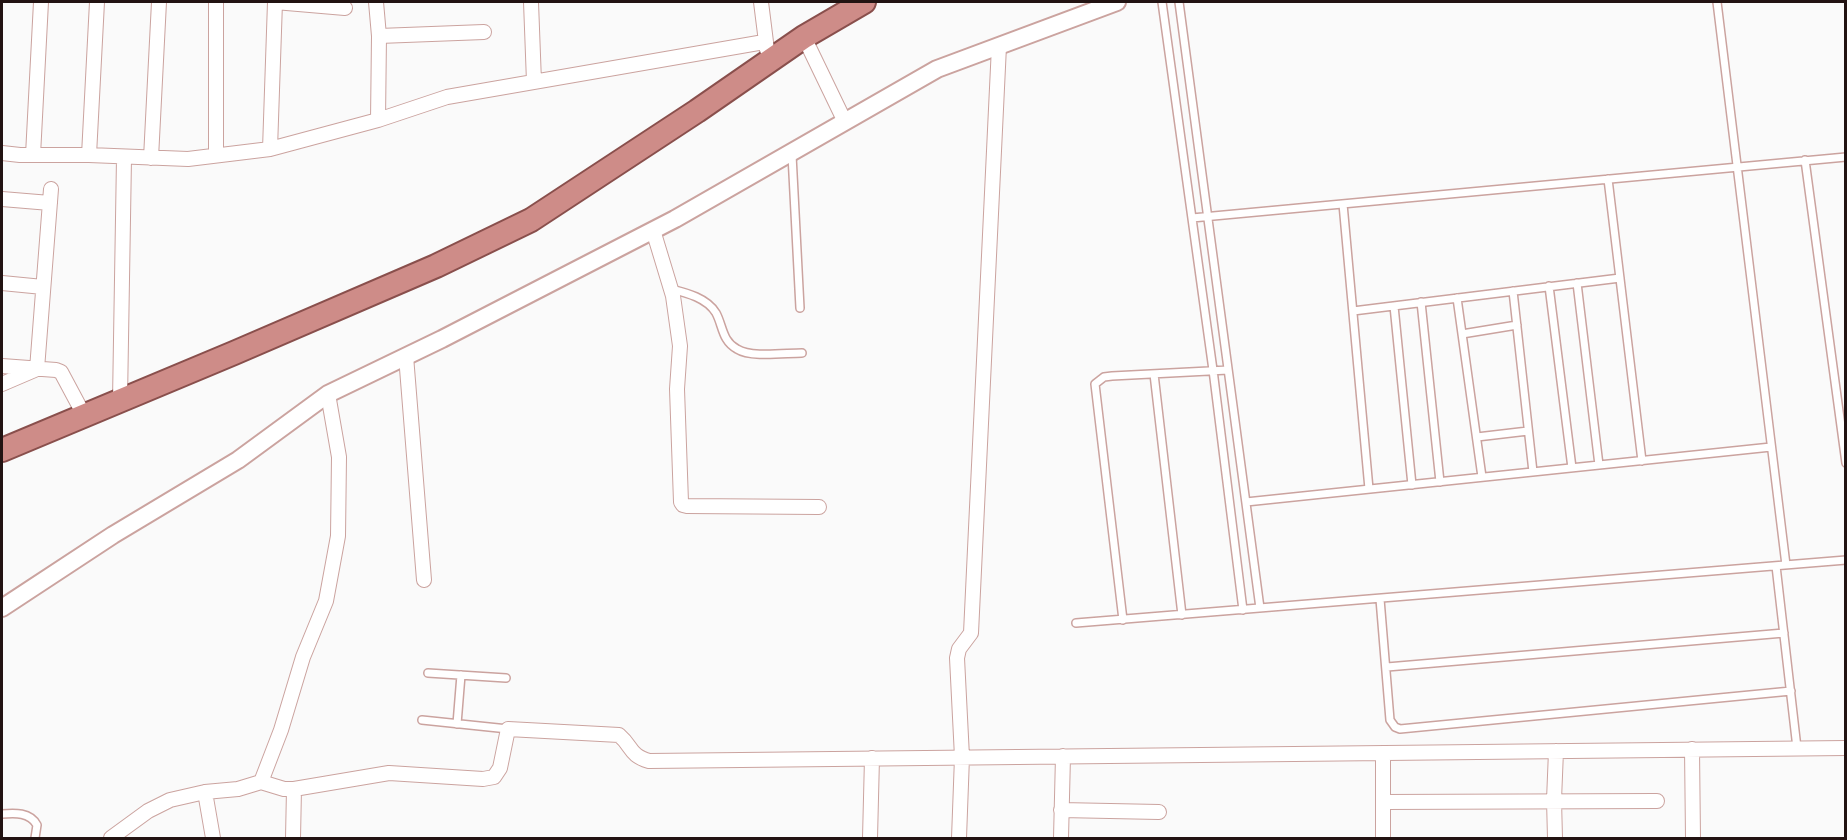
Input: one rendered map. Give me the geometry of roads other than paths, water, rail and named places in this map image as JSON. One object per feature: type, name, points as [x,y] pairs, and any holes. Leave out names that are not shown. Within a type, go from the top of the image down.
[{"type":"highway","points":[[2,450],[436,266],[531,220],[767,52],[804,37],[864,2]]},
{"type":"street","points":[[33,155],[41,2]]},
{"type":"street","points":[[89,155],[97,2]]},
{"type":"street","points":[[152,158],[159,2]]},
{"type":"street","points":[[216,2],[216,156]]},
{"type":"street","points":[[270,149],[275,2],[345,8]]},
{"type":"street","points":[[376,2],[379,36],[378,120]]},
{"type":"street","points":[[531,2],[534,82]]},
{"type":"street","points":[[2,153],[188,159],[270,149],[378,120],[447,97],[534,82],[767,52],[761,2]]},
{"type":"street","points":[[2,608],[113,535],[238,460],[328,394],[653,231],[937,69],[1117,2]]},
{"type":"street","points":[[379,36],[484,32]]},
{"type":"street","points":[[804,37],[845,122]]},
{"type":"street","points":[[959,838],[962,757],[957,658],[959,649],[971,633],[999,46]]},
{"type":"street","points":[[120,400],[124,158]]},
{"type":"street","points":[[37,369],[51,189]]},
{"type":"street","points":[[2,199],[50,203]]},
{"type":"street","points":[[653,231],[671,289],[680,346],[677,389],[681,502],[687,506],[819,507]]},
{"type":"street","points":[[2,283],[43,287]]},
{"type":"street","points":[[406,356],[424,580]]},
{"type":"street","points":[[2,366],[61,372],[84,415]]},
{"type":"street","points":[[2,384],[37,369]]},
{"type":"street","points":[[261,782],[281,730],[303,657],[326,601],[338,536],[339,457],[328,394]]},
{"type":"street","points":[[111,838],[148,811],[170,800],[205,792],[238,789],[261,782],[284,789],[294,789],[389,773],[483,779],[494,777],[501,768],[508,729],[619,735],[631,752],[649,761],[1845,748]]},
{"type":"street","points":[[1692,749],[1693,838]]},
{"type":"street","points":[[1555,838],[1556,751]]},
{"type":"street","points":[[1383,753],[1383,838]]},
{"type":"street","points":[[1061,838],[1063,756]]},
{"type":"street","points":[[870,838],[872,758]]},
{"type":"street","points":[[293,838],[294,789]]},
{"type":"street","points":[[205,792],[213,838]]},
{"type":"street","points":[[1383,802],[1657,801]]},
{"type":"street","points":[[1062,810],[1160,812]]},
{"type":"lane","points":[[1162,2],[1213,370],[1243,610]]},
{"type":"lane","points":[[1179,2],[1260,608]]},
{"type":"lane","points":[[1718,2],[1786,565]]},
{"type":"lane","points":[[792,152],[800,308]]},
{"type":"lane","points":[[1192,218],[1845,157]]},
{"type":"lane","points":[[1805,160],[1845,463]]},
{"type":"lane","points":[[1608,179],[1642,461]]},
{"type":"lane","points":[[1343,204],[1369,489]]},
{"type":"lane","points":[[1353,311],[1620,278]]},
{"type":"lane","points":[[1577,283],[1599,465]]},
{"type":"lane","points":[[1549,286],[1572,468]]},
{"type":"lane","points":[[671,289],[691,294],[708,304],[716,313],[723,335],[738,350],[751,354],[802,353]]},
{"type":"lane","points":[[1514,291],[1533,472]]},
{"type":"lane","points":[[1457,298],[1482,477]]},
{"type":"lane","points":[[1421,302],[1440,482]]},
{"type":"lane","points":[[1394,306],[1412,485]]},
{"type":"lane","points":[[1462,334],[1517,325]]},
{"type":"lane","points":[[1124,620],[1095,384],[1104,377],[1228,370]]},
{"type":"lane","points":[[1154,374],[1182,615]]},
{"type":"lane","points":[[1477,437],[1528,431]]},
{"type":"lane","points":[[1246,502],[1771,447]]},
{"type":"lane","points":[[1076,624],[1845,560]]},
{"type":"lane","points":[[1776,566],[1797,748]]},
{"type":"lane","points":[[1380,598],[1390,720],[1400,729],[1791,692]]},
{"type":"lane","points":[[1387,667],[1784,633]]},
{"type":"lane","points":[[428,673],[506,678]]},
{"type":"lane","points":[[457,724],[461,675]]},
{"type":"lane","points":[[422,720],[508,729]]},
{"type":"lane","points":[[2,814],[20,814],[32,818],[37,825],[35,838]]}]
